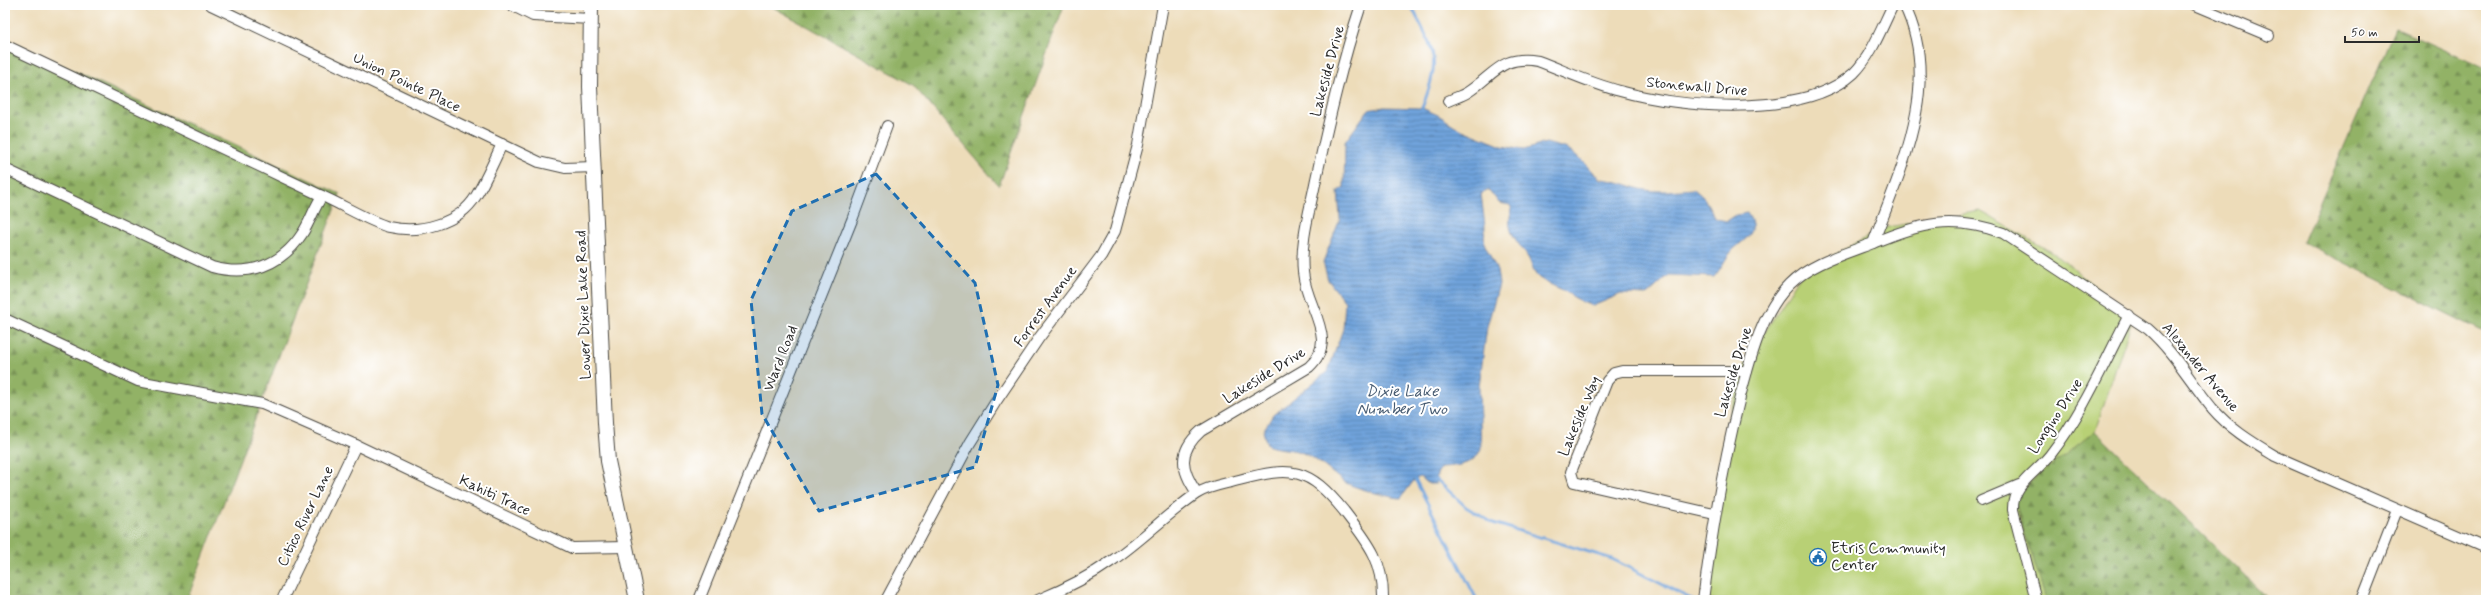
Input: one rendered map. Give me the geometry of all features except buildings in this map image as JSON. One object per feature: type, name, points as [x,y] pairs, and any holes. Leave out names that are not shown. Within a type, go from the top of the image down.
[{"type":"street","name":"Union Pointe Place","points":[[211,5],[539,162],[566,168],[594,167]]},
{"type":"street","points":[[511,5],[533,16],[591,19]]},
{"type":"street","name":"Lower Dixie Lake Road","points":[[591,5],[590,87],[608,461],[637,600]]},
{"type":"street","name":"Forrest Avenue","points":[[886,600],[970,443],[1039,338],[1101,256],[1115,231],[1138,145],[1163,5]]},
{"type":"street","name":"Lakeside Drive","points":[[1197,493],[1187,478],[1183,466],[1185,451],[1192,439],[1201,431],[1309,367],[1322,351],[1323,334],[1306,291],[1302,252],[1335,90],[1361,5]]},
{"type":"street","name":"Stonewall Drive","points":[[1448,101],[1467,93],[1503,64],[1525,58],[1538,61],[1618,91],[1649,98],[1752,106],[1780,104],[1833,86],[1854,72],[1868,54],[1893,5]]},
{"type":"street","points":[[1873,243],[1906,154],[1920,90],[1921,65],[1917,39],[1904,5]]},
{"type":"street","points":[[2194,5],[2269,36]]},
{"type":"street","points":[[5,45],[388,227],[421,228],[443,222],[461,213],[476,197],[502,144]]},
{"type":"street","name":"Ward Road","points":[[699,600],[852,220],[888,126]]},
{"type":"street","points":[[5,169],[212,267],[229,272],[252,270],[270,263],[288,252],[303,233],[322,196]]},
{"type":"street","name":"Alexander Avenue","points":[[1873,243],[1908,228],[1932,223],[1959,222],[1986,227],[2019,241],[2129,314],[2164,343],[2212,408],[2245,438],[2275,456],[2486,548]]},
{"type":"street","name":"Lakeside Drive","points":[[1703,600],[1714,514],[1728,441],[1746,371],[1761,331],[1776,302],[1789,285],[1812,269],[1873,243]]},
{"type":"street","name":"Longino Drive","points":[[2036,600],[2013,510],[2012,500],[2019,485],[2042,465],[2058,445],[2097,377],[2129,314]]},
{"type":"street","name":"Kahiti Trace","points":[[5,319],[138,382],[262,404],[356,445],[572,548],[626,547]]},
{"type":"street","name":"Lakeside Way","points":[[1714,514],[1574,482],[1571,472],[1607,381],[1614,373],[1622,371],[1746,371]]},
{"type":"street","name":"Citico River Lane","points":[[282,600],[356,445]]},
{"type":"street","points":[[1038,600],[1088,577],[1114,559],[1197,493],[1273,471],[1293,472],[1312,479],[1328,492],[1370,545],[1381,571],[1383,600]]},
{"type":"street","points":[[1981,501],[2019,485]]},
{"type":"street","points":[[2362,600],[2397,510]]},
{"type":"highlighted area","points":[[876,174],[975,283],[998,385],[975,467],[819,511],[762,414],[751,300],[792,211]]},
{"type":"green space","points":[[769,5],[1064,5],[999,186],[913,85]]},
{"type":"green space","points":[[2395,28],[2486,69],[2486,333],[2303,242]]},
{"type":"green space","points":[[5,39],[340,194],[187,600],[5,600]]},
{"type":"green space","points":[[1980,211],[2060,257],[2132,320],[2095,431],[2013,496],[2045,600],[1703,600],[1718,518],[1725,430],[1746,362],[1802,273],[1883,228]]},
{"type":"green space","points":[[2095,431],[2270,600],[2045,600],[2013,496]]},
{"type":"water","name":"Dixie Lake Number Two","points":[[1384,107],[1422,108],[1438,115],[1460,129],[1502,146],[1524,150],[1546,143],[1568,149],[1582,160],[1600,179],[1654,191],[1694,189],[1704,198],[1716,219],[1727,221],[1736,215],[1747,213],[1752,225],[1750,234],[1732,251],[1714,277],[1669,275],[1647,295],[1621,294],[1593,306],[1582,302],[1563,290],[1539,278],[1511,229],[1510,217],[1512,210],[1510,205],[1499,203],[1489,190],[1481,194],[1485,226],[1484,243],[1497,270],[1499,284],[1487,327],[1479,386],[1481,449],[1474,458],[1465,464],[1441,467],[1437,474],[1436,484],[1429,484],[1420,477],[1415,479],[1401,498],[1396,498],[1354,486],[1343,481],[1319,462],[1298,451],[1276,448],[1267,445],[1263,431],[1273,415],[1328,371],[1343,329],[1345,302],[1328,280],[1323,262],[1340,219],[1338,191],[1344,187],[1345,142],[1368,110]]},
{"type":"waterway","points":[[1411,5],[1430,44],[1433,54],[1434,65],[1432,76],[1422,108]]},
{"type":"waterway","points":[[1415,479],[1477,600]]},
{"type":"waterway","points":[[1436,479],[1466,507],[1493,523],[1612,559],[1693,600]]},
{"type":"place","name":"Etris Community Center","points":[[1818,557]]}]
